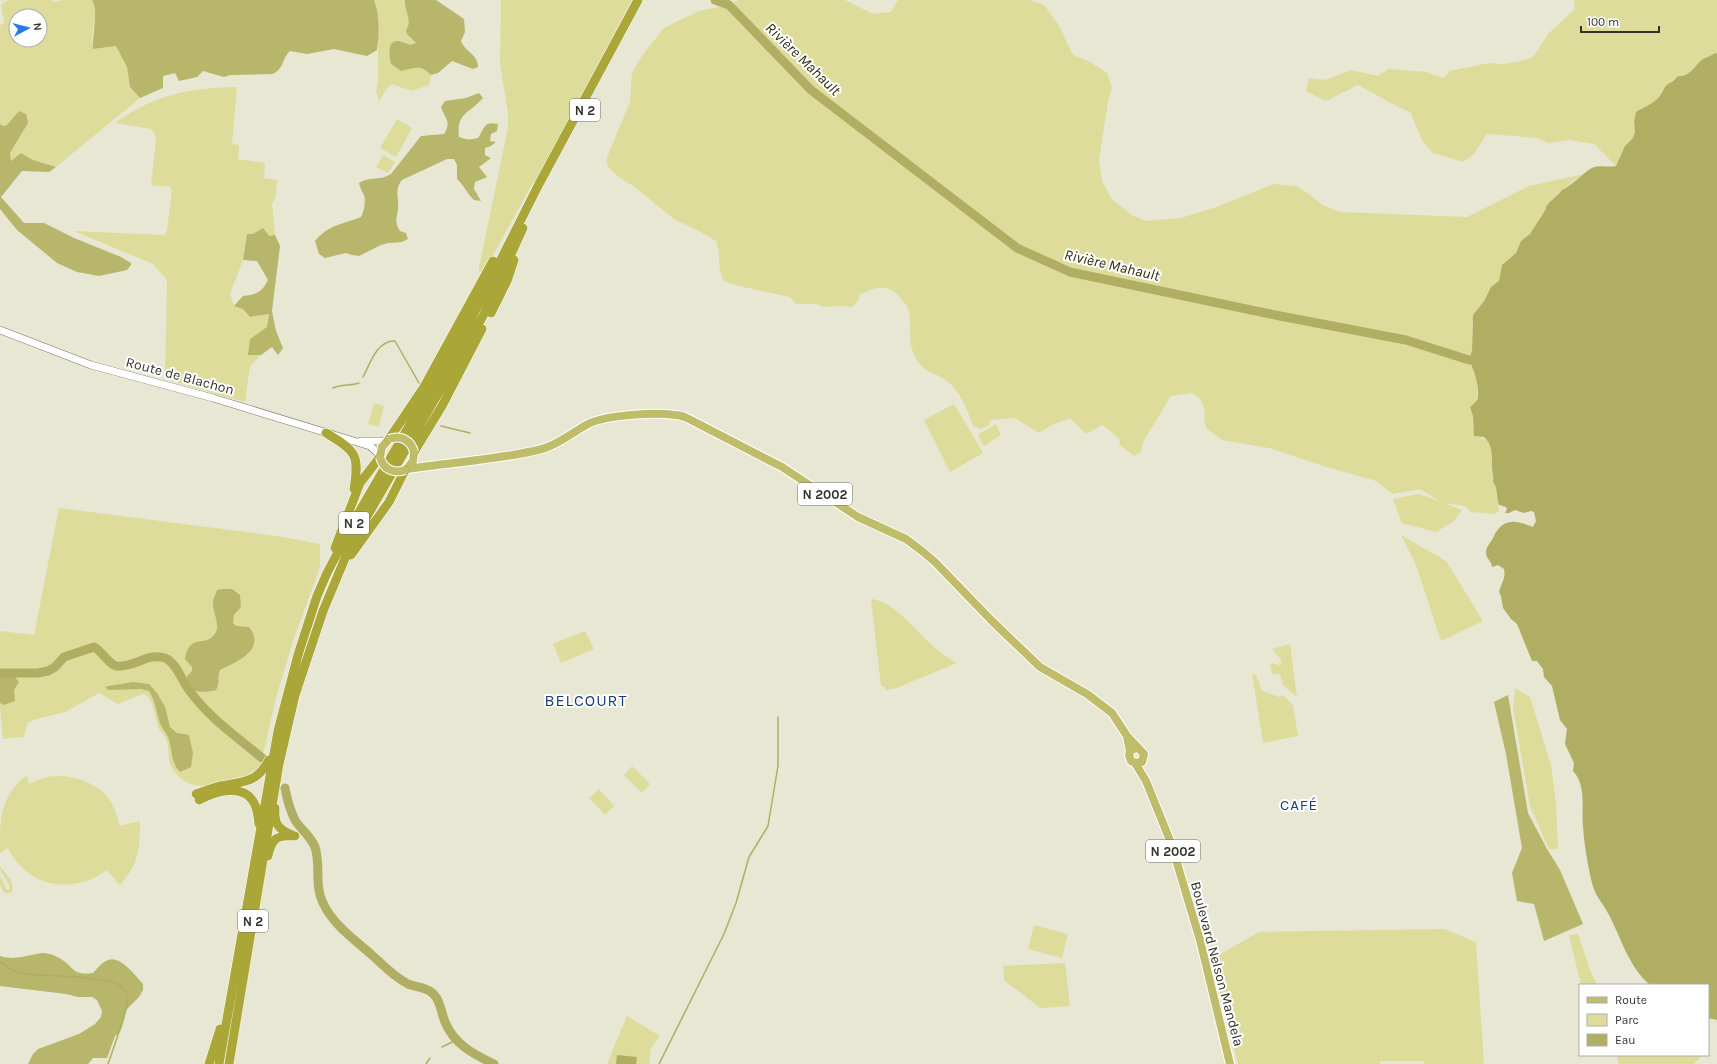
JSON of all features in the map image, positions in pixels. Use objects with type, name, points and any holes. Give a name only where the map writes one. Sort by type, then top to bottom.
[{"type":"highway","name":"N 2","points":[[220,1064],[261,831],[273,752],[287,693],[317,596],[327,573],[358,514],[471,319],[638,0]]},
{"type":"highway","name":"N 2","points":[[229,1064],[284,740],[307,655],[334,584],[351,544],[483,316],[524,219],[643,0]]},
{"type":"highway","points":[[388,440],[424,387],[483,278],[515,225],[524,219]]},
{"type":"highway","points":[[414,453],[442,406],[498,301],[518,251],[524,219]]},
{"type":"highway","points":[[326,433],[349,448],[356,459],[357,468],[351,506]]},
{"type":"highway","points":[[327,573],[331,558],[360,483],[380,456]]},
{"type":"highway","points":[[284,740],[318,630],[338,582],[348,560],[389,502],[406,470]]},
{"type":"highway","points":[[261,831],[256,806],[247,795],[229,790],[198,797],[220,786],[238,784],[253,780],[266,766],[273,752]]},
{"type":"highway","points":[[251,937],[270,846],[279,836],[294,836],[282,831],[276,822],[274,811],[278,787],[279,764]]},
{"type":"highway","points":[[209,1064],[231,998]]},
{"type":"main road","name":"N 2002","points":[[406,470],[543,449],[556,444],[591,423],[610,418],[657,414],[676,415],[689,419],[782,467],[858,517],[906,539],[922,551],[1040,667],[1087,694],[1101,704],[1116,719],[1127,736],[1138,748]]},
{"type":"main road","points":[[414,453],[412,464],[406,470],[397,472],[389,470],[383,464],[380,456],[382,447],[388,440],[399,438],[405,439],[412,446],[414,453],[419,459],[431,465]]},
{"type":"main road","name":"N 2002","points":[[1127,736],[1130,752]]},
{"type":"main road","points":[[1138,748],[1143,752],[1143,760],[1140,763],[1135,763],[1130,759],[1130,752],[1133,749],[1138,748]]},
{"type":"main road","name":"Boulevard Nelson Mandela","points":[[1143,760],[1146,781]]},
{"type":"main road","name":"Boulevard Nelson Mandela","points":[[1135,763],[1146,781],[1170,843],[1200,940],[1230,1064]]},
{"type":"street","name":"Route de Blachon","points":[[0,330],[90,365],[213,398],[356,441],[373,447],[380,456]]},
{"type":"street","name":"Route de Blachon","points":[[356,441],[388,440]]},
{"type":"green space","points":[[8,0],[52,0],[53,2],[64,0],[92,0],[96,14],[92,34],[94,49],[116,46],[127,67],[130,87],[140,98],[56,167],[33,160],[22,153],[11,161],[10,153],[28,123],[19,111],[6,126],[3,127],[0,124],[0,26],[4,22],[1,5]]},
{"type":"green space","points":[[374,0],[405,0],[409,17],[408,28],[410,37],[416,43],[410,45],[400,40],[401,71],[414,68],[424,69],[431,75],[429,85],[411,91],[392,84],[388,87],[379,101],[376,91],[378,81],[378,30]]},
{"type":"green space","points":[[501,0],[632,0],[537,179],[531,186],[485,270],[481,272],[479,271],[479,268],[508,127],[508,113],[500,63]]},
{"type":"green space","points":[[739,0],[845,0],[873,14],[891,12],[898,0],[1029,0],[1044,5],[1058,24],[1073,55],[1090,62],[1107,73],[1112,87],[1108,102],[1099,160],[1102,181],[1111,198],[1131,215],[1146,221],[1181,218],[1216,207],[1274,184],[1296,186],[1312,196],[1322,205],[1340,212],[1467,217],[1529,186],[1585,174],[1569,184],[1546,206],[1547,209],[1530,234],[1521,241],[1516,253],[1502,265],[1499,281],[1489,291],[1472,323],[1472,350],[1469,359],[1475,374],[1478,391],[1476,401],[1470,407],[1473,416],[1474,436],[1481,437],[1491,446],[1493,482],[1495,485],[1499,511],[1494,514],[1471,512],[1465,506],[1444,503],[1462,510],[1454,521],[1436,532],[1402,523],[1393,499],[1419,494],[1441,502],[1420,489],[1393,494],[1376,481],[1323,466],[1269,448],[1222,440],[1207,429],[1204,421],[1205,411],[1200,398],[1192,393],[1171,396],[1143,442],[1141,452],[1134,456],[1120,445],[1119,438],[1102,425],[1086,434],[1070,418],[1052,425],[1039,433],[1015,418],[991,420],[989,425],[981,429],[973,426],[963,401],[952,385],[944,379],[924,369],[919,363],[912,350],[908,309],[906,304],[892,290],[887,288],[876,288],[865,292],[859,295],[858,301],[852,307],[823,307],[816,304],[796,304],[790,297],[739,286],[724,281],[720,270],[719,252],[716,241],[675,220],[636,188],[619,177],[609,168],[606,160],[630,102],[632,73],[641,57],[664,28],[699,11],[729,5]]},
{"type":"green space","points":[[1574,0],[1717,0],[1717,54],[1714,53],[1703,59],[1689,73],[1678,77],[1662,90],[1659,98],[1639,111],[1634,122],[1635,132],[1633,138],[1625,146],[1616,166],[1594,144],[1570,140],[1548,143],[1537,138],[1487,134],[1473,155],[1463,162],[1433,153],[1423,142],[1410,112],[1358,85],[1326,101],[1306,91],[1309,78],[1325,80],[1351,70],[1378,76],[1389,69],[1426,72],[1443,78],[1450,71],[1489,63],[1503,64],[1522,61],[1533,57],[1549,33],[1575,9]]},
{"type":"green space","points":[[237,87],[232,144],[239,145],[238,159],[265,163],[264,178],[277,180],[276,196],[272,204],[275,235],[269,236],[247,234],[243,260],[230,294],[234,306],[243,309],[250,317],[269,314],[267,327],[248,355],[261,355],[250,366],[245,402],[165,379],[167,280],[153,264],[74,231],[164,235],[167,231],[172,190],[170,187],[151,185],[156,140],[155,134],[151,129],[115,123],[144,105],[173,94],[203,89]]},
{"type":"green space","points":[[397,119],[412,128],[396,157],[380,148]]},
{"type":"green space","points":[[383,155],[395,162],[388,173],[376,167]]},
{"type":"green space","points":[[374,403],[384,406],[379,427],[368,424]]},
{"type":"green space","points":[[954,404],[983,453],[950,472],[924,420]]},
{"type":"green space","points":[[996,424],[1001,435],[984,446],[978,435]]},
{"type":"green space","points":[[59,508],[277,536],[320,544],[320,567],[293,641],[275,701],[261,764],[254,775],[209,786],[198,786],[188,783],[179,776],[171,766],[165,736],[159,729],[151,702],[146,695],[143,694],[118,704],[99,693],[65,712],[33,720],[27,723],[24,737],[3,739],[0,708],[0,631],[34,635]]},
{"type":"green space","points":[[1401,535],[1446,561],[1483,621],[1441,641],[1416,565]]},
{"type":"green space","points":[[871,599],[880,601],[898,612],[931,645],[957,663],[894,689],[885,690],[885,687],[881,686]]},
{"type":"green space","points":[[585,631],[594,649],[561,663],[553,644]]},
{"type":"green space","points":[[1290,644],[1297,697],[1283,685],[1280,674],[1272,674],[1270,663],[1280,665],[1282,661],[1272,649]]},
{"type":"green space","points":[[1252,673],[1256,675],[1262,691],[1279,697],[1283,695],[1293,705],[1298,736],[1263,743]]},
{"type":"green space","points":[[1515,688],[1530,697],[1551,765],[1556,804],[1558,849],[1549,849],[1530,806],[1513,707]]},
{"type":"green space","points":[[632,766],[650,784],[642,793],[624,775]]},
{"type":"green space","points":[[27,775],[29,784],[54,776],[70,777],[85,781],[98,788],[110,800],[118,817],[120,826],[140,821],[140,840],[135,863],[120,885],[107,870],[94,878],[80,883],[66,885],[52,883],[39,879],[27,872],[8,848],[0,853],[0,829],[3,809],[11,791]]},
{"type":"green space","points":[[599,789],[614,806],[605,815],[589,798]]},
{"type":"green space","points":[[0,866],[11,880],[13,890],[10,893],[4,893],[0,884],[0,876],[7,890],[10,889],[1,872]]},
{"type":"green space","points":[[1034,925],[1068,934],[1062,958],[1028,949]]},
{"type":"green space","points":[[1444,929],[1476,942],[1484,1064],[1424,1064],[1424,1061],[1380,1061],[1380,1064],[1238,1064],[1211,958],[1259,932]]},
{"type":"green space","points":[[1578,934],[1590,970],[1597,984],[1581,984],[1569,935]]},
{"type":"green space","points":[[1065,963],[1070,1006],[1040,1008],[1004,980],[1003,966]]},
{"type":"green space","points":[[627,1016],[660,1036],[651,1048],[649,1064],[607,1064]]},
{"type":"green space","points":[[1617,1056],[1701,1056],[1694,1064],[1619,1064]]},
{"type":"shaded area","points":[[92,0],[374,0],[378,25],[377,50],[367,56],[334,49],[307,54],[290,51],[279,70],[272,74],[230,75],[224,77],[203,71],[197,77],[179,81],[175,73],[163,76],[163,88],[140,98],[130,87],[127,67],[116,46],[93,49],[95,10]]},
{"type":"shaded area","points":[[405,0],[436,0],[464,19],[465,32],[461,41],[465,48],[476,59],[478,67],[473,69],[452,61],[438,73],[431,75],[424,69],[420,68],[401,71],[391,64],[389,52],[390,47],[394,42],[398,41],[410,45],[416,43],[407,34],[406,30],[409,23]]},
{"type":"shaded area","points":[[479,93],[483,98],[462,118],[459,129],[459,137],[466,139],[478,138],[483,128],[487,124],[498,124],[497,131],[491,134],[490,141],[496,142],[485,148],[485,155],[491,158],[479,167],[487,177],[475,182],[474,189],[481,201],[474,200],[469,195],[457,179],[457,165],[454,159],[447,159],[402,180],[398,187],[396,221],[400,231],[406,233],[408,239],[402,242],[381,245],[359,256],[346,253],[325,258],[319,254],[315,241],[325,231],[361,217],[365,201],[359,183],[391,174],[421,136],[444,134],[448,123],[441,107],[445,101],[466,98]]},
{"type":"shaded area","points":[[19,111],[26,114],[28,123],[10,153],[11,161],[21,153],[33,160],[56,167],[49,172],[22,171],[1,197],[24,223],[44,223],[74,238],[121,257],[131,263],[127,270],[99,276],[77,272],[57,263],[17,230],[0,209],[0,124],[6,126]]},
{"type":"shaded area","points":[[263,228],[269,236],[275,235],[280,246],[272,311],[276,331],[283,348],[278,355],[272,347],[261,355],[248,355],[250,339],[267,327],[269,314],[250,317],[243,309],[234,306],[243,296],[255,294],[261,290],[268,280],[257,261],[243,260],[247,234],[253,234]]},
{"type":"shaded area","points":[[232,589],[240,595],[241,607],[234,615],[233,623],[236,626],[249,627],[254,635],[254,642],[252,649],[241,659],[220,670],[216,690],[201,692],[193,689],[187,682],[187,676],[192,671],[192,667],[185,659],[190,646],[194,643],[206,640],[214,635],[217,623],[213,600],[217,590]]},
{"type":"shaded area","points":[[0,675],[14,676],[19,682],[14,690],[15,701],[4,705],[0,703]]},
{"type":"shaded area","points":[[133,682],[149,684],[157,693],[165,707],[170,727],[177,733],[189,735],[193,753],[191,767],[180,772],[177,768],[173,760],[170,742],[161,725],[155,703],[149,691],[141,689],[108,690],[105,687]]},
{"type":"shaded area","points":[[1508,695],[1528,813],[1560,870],[1583,924],[1544,941],[1534,904],[1517,901],[1512,873],[1522,848],[1506,754],[1494,702]]},
{"type":"shaded area","points":[[42,953],[55,956],[63,960],[76,971],[85,974],[93,973],[101,964],[108,960],[117,960],[132,971],[143,984],[143,990],[139,997],[127,1009],[120,1032],[115,1036],[107,1058],[93,1058],[88,1064],[28,1064],[33,1054],[38,1049],[79,1034],[95,1024],[101,1017],[102,1011],[97,1000],[92,997],[78,997],[66,994],[0,986],[0,956],[16,958]]},
{"type":"water","points":[[1715,53],[1717,54],[1717,1020],[1709,1018],[1709,984],[1649,984],[1643,978],[1636,970],[1626,952],[1609,915],[1593,888],[1584,840],[1582,790],[1573,771],[1574,763],[1565,744],[1567,729],[1560,720],[1552,686],[1544,677],[1543,669],[1537,661],[1532,661],[1517,624],[1511,619],[1503,608],[1499,592],[1504,578],[1504,569],[1498,565],[1492,567],[1486,555],[1487,547],[1500,527],[1509,522],[1514,522],[1533,527],[1536,521],[1534,512],[1531,511],[1523,513],[1515,510],[1505,513],[1507,509],[1506,507],[1499,505],[1496,487],[1493,482],[1492,454],[1489,443],[1484,437],[1474,436],[1473,416],[1470,407],[1477,400],[1478,386],[1469,360],[1472,350],[1473,315],[1484,301],[1491,287],[1499,281],[1502,265],[1516,253],[1521,241],[1530,234],[1546,207],[1562,190],[1590,169],[1616,166],[1625,146],[1633,138],[1635,132],[1634,122],[1636,112],[1657,99],[1666,86],[1678,76],[1689,73],[1703,59]]},
{"type":"water","points":[[617,1055],[637,1057],[636,1064],[616,1064]]},
{"type":"waterway","name":"Rivière Mahault","points":[[715,0],[729,5],[811,90],[1017,248],[1070,272],[1280,316],[1406,340],[1469,360]]},
{"type":"waterway","points":[[363,377],[371,360],[383,344],[395,341],[419,383]]},
{"type":"waterway","points":[[333,388],[359,383]]},
{"type":"waterway","points":[[441,426],[470,433]]},
{"type":"waterway","points":[[0,673],[38,673],[48,671],[55,667],[64,657],[94,647],[112,664],[117,666],[129,665],[147,658],[165,658],[172,663],[186,686],[205,709],[262,758]]},
{"type":"waterway","points":[[659,1064],[724,934],[736,903],[749,857],[768,826],[778,766],[778,717]]},
{"type":"waterway","points":[[285,788],[295,820],[311,839],[315,847],[318,861],[320,896],[332,918],[345,932],[394,975],[408,984],[429,990],[438,1001],[449,1030],[459,1042],[465,1048],[494,1064]]},
{"type":"waterway","points":[[0,962],[14,971],[25,974],[101,980],[112,982],[122,987],[126,992],[128,1001],[108,1064]]},
{"type":"waterway","points":[[442,1047],[456,1040]]},
{"type":"waterway","points":[[426,1064],[430,1058]]},
{"type":"district","name":"BELCOURT","points":[[586,700]]},
{"type":"district","name":"CAFÉ","points":[[1299,805]]}]
